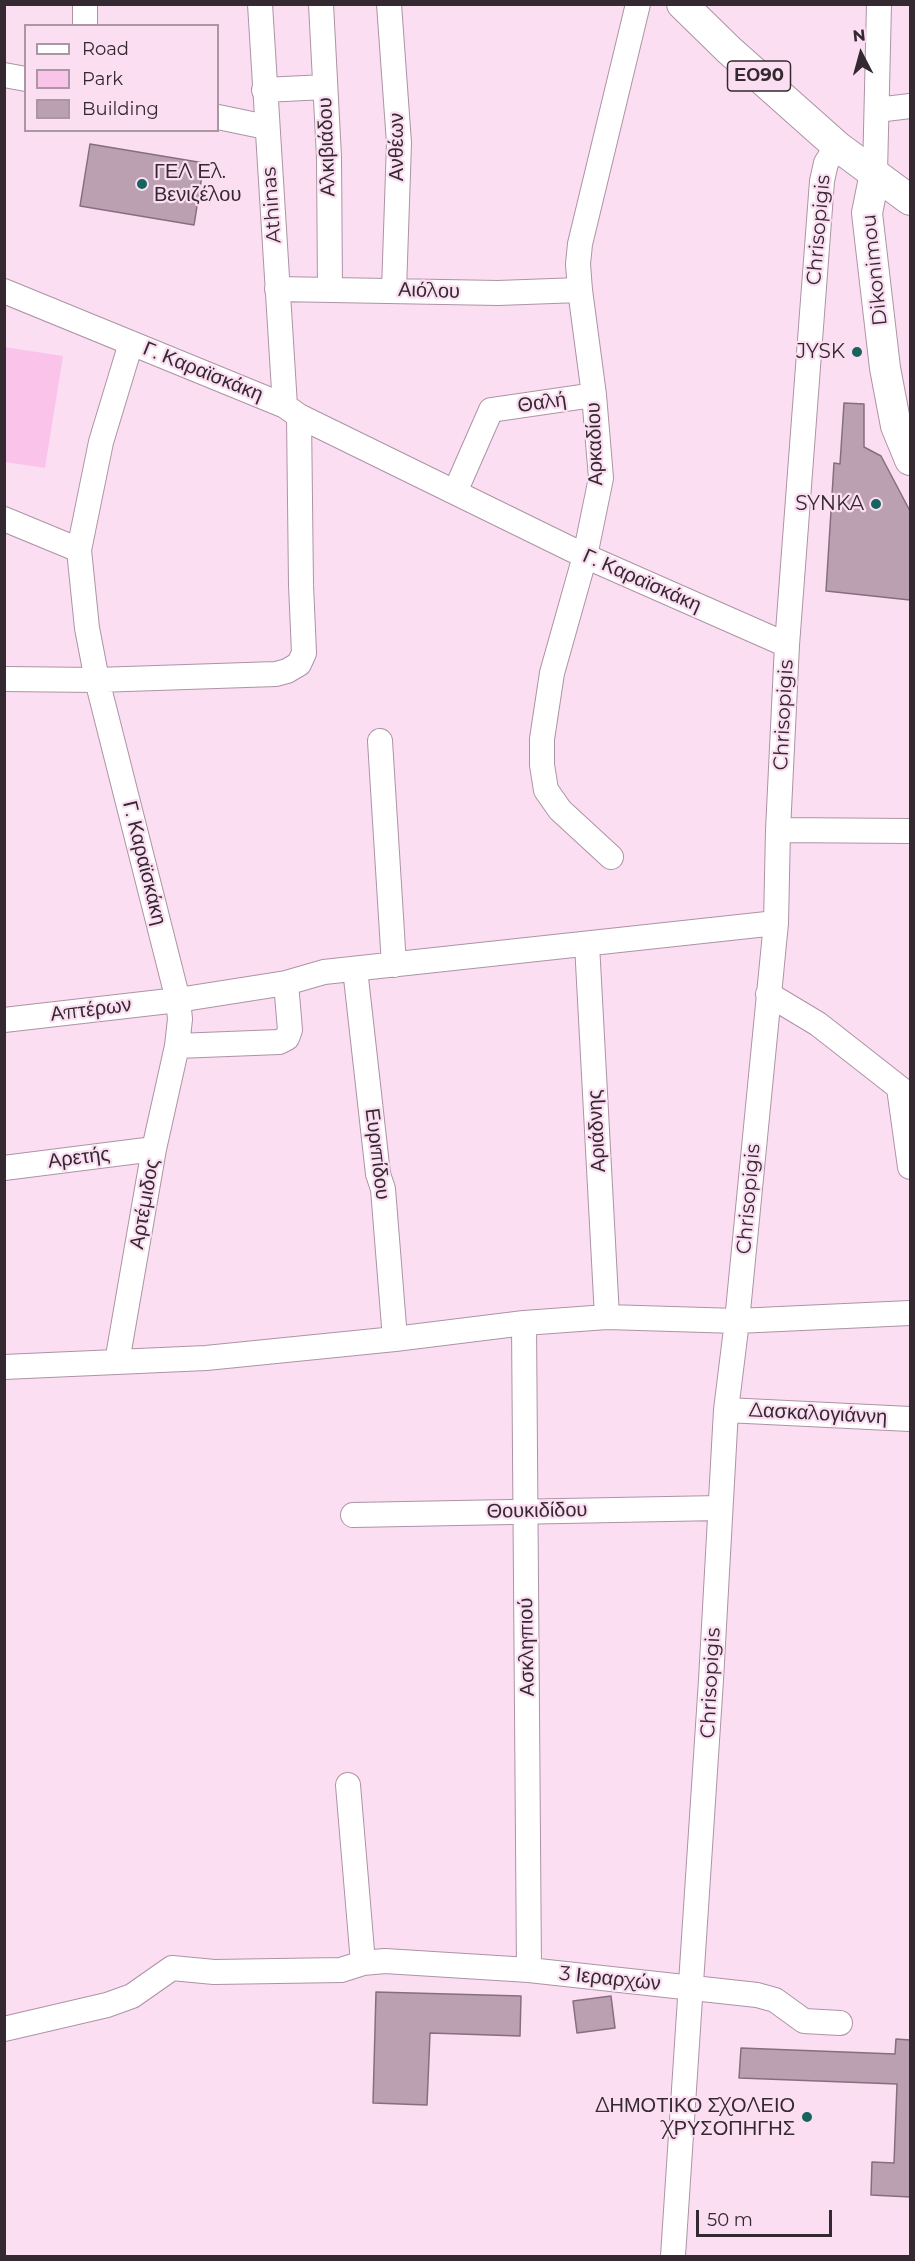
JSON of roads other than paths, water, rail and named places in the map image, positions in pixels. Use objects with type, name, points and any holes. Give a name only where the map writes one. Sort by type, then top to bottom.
[{"type":"main road","name":"ΕΟ90","points":[[682,4],[729,50],[837,146],[910,200]]},
{"type":"main road","name":"Dikonimou","points":[[875,173],[867,213],[885,368],[896,426],[910,460]]},
{"type":"street","points":[[86,4],[86,24]]},
{"type":"street","name":"Athinas","points":[[4,679],[97,680],[276,674],[299,664],[304,653],[292,411],[278,289],[260,4]]},
{"type":"street","name":"Αλκιβιάδου","points":[[321,4],[329,157],[330,289]]},
{"type":"street","name":"Ανθέων","points":[[389,4],[399,143],[394,290]]},
{"type":"street","name":"Αρκαδίου","points":[[611,857],[560,810],[546,790],[542,765],[542,739],[552,673],[585,556],[601,478],[594,395],[580,290],[578,264],[581,236],[638,4]]},
{"type":"street","name":"Dikonimou","points":[[875,173],[879,4]]},
{"type":"street","points":[[4,75],[24,79]]},
{"type":"street","points":[[264,90],[326,87]]},
{"type":"street","points":[[877,110],[910,106]]},
{"type":"street","points":[[219,117],[266,127]]},
{"type":"street","name":"Chrisopigis","points":[[673,2256],[726,1410],[737,1321],[776,923],[787,645],[822,181],[826,163],[837,146]]},
{"type":"street","name":"Αιόλου","points":[[278,289],[498,293],[580,290]]},
{"type":"street","points":[[4,291],[131,343]]},
{"type":"street","name":"Γ. Καραϊσκάκη","points":[[177,1047],[180,1019],[178,1000],[97,680],[87,628],[79,550],[101,442],[131,343],[292,411],[585,556],[787,645]]},
{"type":"street","name":"Θαλή","points":[[455,492],[490,410],[594,395]]},
{"type":"street","points":[[4,519],[79,550]]},
{"type":"street","points":[[380,741],[394,965]]},
{"type":"street","points":[[778,830],[910,831]]},
{"type":"street","points":[[178,1000],[286,983],[324,972],[776,923]]},
{"type":"street","name":"Αριάδνης","points":[[587,944],[607,1317]]},
{"type":"street","name":"Ευριπίδου","points":[[355,969],[378,1174],[382,1189],[395,1339]]},
{"type":"street","points":[[177,1047],[256,1044],[284,1040],[290,1030],[286,983]]},
{"type":"street","points":[[768,994],[818,1024],[905,1092],[910,1167]]},
{"type":"street","name":"Απτέρων","points":[[4,1020],[178,1000]]},
{"type":"street","name":"Αρτέμιδος","points":[[117,1362],[154,1149],[177,1047]]},
{"type":"street","name":"Αρετής","points":[[4,1168],[154,1149]]},
{"type":"street","points":[[4,1367],[206,1358],[524,1323],[607,1317],[737,1321],[910,1313]]},
{"type":"street","name":"Ασκληπιού","points":[[524,1323],[529,1970]]},
{"type":"street","name":"Δασκαλογιάννη","points":[[726,1410],[910,1419]]},
{"type":"street","name":"Θουκιδίδου","points":[[353,1515],[720,1508]]},
{"type":"street","points":[[348,1785],[368,1962]]},
{"type":"street","name":"3 Ιεραρχών","points":[[4,2029],[107,2006],[132,1996],[172,1968],[214,1972],[341,1970],[368,1962],[529,1970],[757,1995],[775,2000],[804,2021],[840,2023]]},
{"type":"place","name":"ΓΕΛ Ελ. Βενιζέλου","points":[[142,184]]},
{"type":"place","name":"JYSK","points":[[857,352]]},
{"type":"place","name":"SYNKA","points":[[876,504]]},
{"type":"place","name":"ΔΗΜΟΤΙΚΟ ΣΧΟΛΕΙΟ ΧΡΥΣΟΠΗΓΗΣ","points":[[807,2117]]}]
